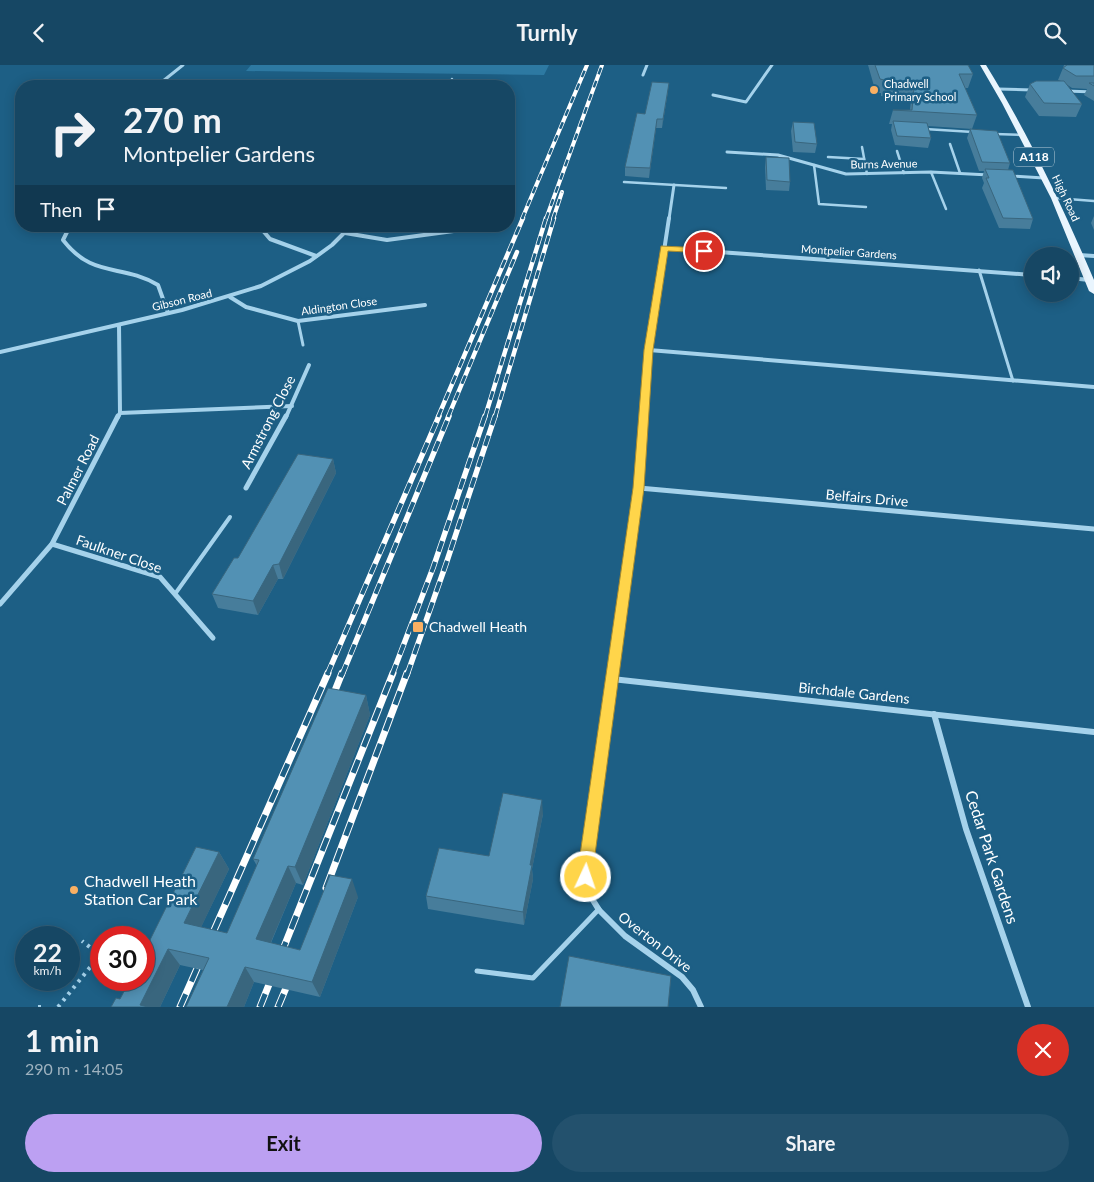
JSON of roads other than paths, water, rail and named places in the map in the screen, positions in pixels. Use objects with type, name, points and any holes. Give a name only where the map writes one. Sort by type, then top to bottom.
[{"type":"main road","name":"High Road","points":[[983,65],[998,89],[1055,198],[1076,247]]},
{"type":"main road","name":"High Road","points":[[1079,255],[1094,291]]},
{"type":"street","points":[[164,80],[184,65]]},
{"type":"street","points":[[643,75],[647,65]]},
{"type":"street","points":[[713,95],[746,102],[772,65]]},
{"type":"street","points":[[998,89],[1037,90]]},
{"type":"street","points":[[1057,90],[1094,92]]},
{"type":"street","name":"Burns Avenue","points":[[727,152],[778,155],[846,174],[932,172],[997,175]]},
{"type":"street","points":[[1007,176],[1044,178]]},
{"type":"street","name":"Overton Drive","points":[[674,185],[649,350],[639,488],[586,862],[586,891],[609,922],[651,955],[686,979],[698,995],[701,1007]]},
{"type":"street","points":[[67,232],[62,240],[72,254],[88,265],[142,276],[158,285],[168,313]]},
{"type":"street","points":[[264,232],[270,239],[316,256]]},
{"type":"street","points":[[345,233],[387,240],[411,238],[436,232]]},
{"type":"street","name":"Gibson Road","points":[[0,352],[230,297],[276,279],[316,256],[345,233]]},
{"type":"street","name":"Montpelier Gardens","points":[[664,248],[1024,274]]},
{"type":"street","points":[[1079,255],[1094,256]]},
{"type":"street","points":[[1079,279],[1089,280]]},
{"type":"street","name":"Aldington Close","points":[[230,297],[246,307],[298,321],[424,305]]},
{"type":"street","name":"Palmer Road","points":[[0,604],[52,544],[120,413],[119,325]]},
{"type":"street","points":[[649,350],[1094,387]]},
{"type":"street","name":"Armstrong Close","points":[[246,488],[292,406],[309,365]]},
{"type":"street","points":[[120,413],[292,406]]},
{"type":"street","name":"Belfairs Drive","points":[[639,488],[1094,529]]},
{"type":"street","name":"Faulkner Close","points":[[52,544],[160,577],[213,638]]},
{"type":"street","name":"Birchdale Gardens","points":[[612,679],[1094,732]]},
{"type":"street","name":"Cedar Park Gardens","points":[[934,714],[966,829],[1028,1007]]},
{"type":"lane","points":[[917,129],[980,133]]},
{"type":"lane","points":[[993,133],[1022,135]]},
{"type":"lane","points":[[950,144],[960,173]]},
{"type":"lane","points":[[862,147],[867,174]]},
{"type":"lane","points":[[897,151],[904,173]]},
{"type":"lane","points":[[828,157],[864,159]]},
{"type":"lane","points":[[814,165],[818,204],[866,207]]},
{"type":"lane","points":[[932,172],[946,209]]},
{"type":"lane","points":[[624,182],[726,188]]},
{"type":"lane","points":[[1055,198],[1094,201]]},
{"type":"lane","points":[[978,270],[1013,381]]},
{"type":"lane","points":[[298,321],[303,345]]},
{"type":"lane","points":[[175,594],[230,517]]},
{"type":"lane","points":[[477,971],[533,978],[599,909]]},
{"type":"railway","points":[[522,219],[587,65]]},
{"type":"railway","points":[[546,219],[602,65]]},
{"type":"railway","points":[[553,219],[562,192]]},
{"type":"railway","points":[[438,417],[523,218]]},
{"type":"railway","points":[[485,417],[546,218]]},
{"type":"railway","points":[[495,417],[554,218]]},
{"type":"railway","points":[[448,417],[517,252]]},
{"type":"railway","points":[[327,675],[439,416]]},
{"type":"railway","points":[[342,675],[449,416]]},
{"type":"railway","points":[[392,675],[433,568],[485,416]]},
{"type":"railway","points":[[407,675],[495,416]]},
{"type":"railway","points":[[180,1007],[328,673]]},
{"type":"railway","points":[[330,703],[342,673]]},
{"type":"railway","points":[[260,1007],[393,673]]},
{"type":"railway","points":[[326,888],[407,673]]},
{"type":"railway","points":[[278,1007],[291,976]]},
{"type":"place","name":"Chadwell Primary School","points":[[874,90]]},
{"type":"place","name":"Chadwell Heath","points":[[418,627]]},
{"type":"place","name":"Chadwell Heath Station Car Park","points":[[74,890]]}]
